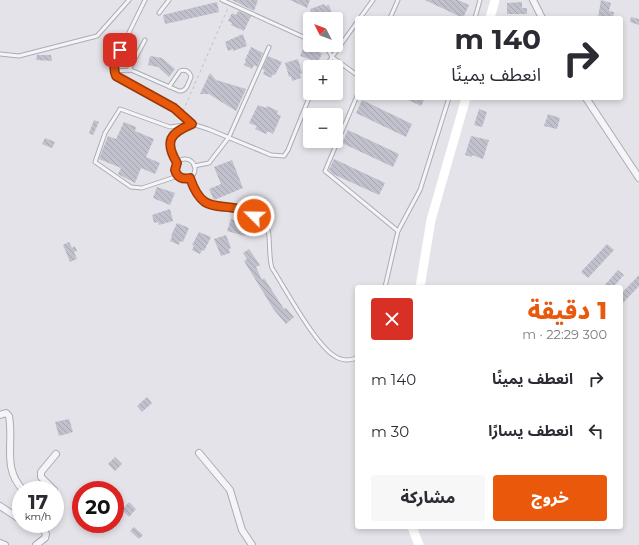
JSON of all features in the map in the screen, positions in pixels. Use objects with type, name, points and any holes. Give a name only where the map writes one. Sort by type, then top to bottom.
[{"type":"main road","points":[[491,16],[495,0]]},
{"type":"main road","points":[[420,285],[431,220],[465,100]]},
{"type":"main road","points":[[413,529],[419,545]]},
{"type":"street","points":[[532,0],[541,16]]},
{"type":"street","points":[[587,100],[639,178]]},
{"type":"street","points":[[0,415],[6,413],[9,416],[10,466],[16,481]]},
{"type":"street","points":[[199,453],[230,490],[242,530],[252,545]]},
{"type":"street","points":[[46,481],[40,472],[56,454]]},
{"type":"street","points":[[0,506],[12,514]]},
{"type":"street","points":[[36,545],[45,538],[46,533]]},
{"type":"street","points":[[0,543],[5,545]]},
{"type":"lane","points":[[0,54],[19,56],[97,36],[129,0]]},
{"type":"lane","points":[[145,0],[114,63],[114,71],[121,80],[181,114],[192,124],[271,155],[284,156],[288,150],[308,100]]},
{"type":"lane","points":[[159,13],[169,0]]},
{"type":"lane","points":[[222,0],[303,37]]},
{"type":"lane","points":[[361,16],[373,0]]},
{"type":"lane","points":[[391,16],[398,0]]},
{"type":"lane","points":[[476,16],[480,0]]},
{"type":"lane","points":[[330,60],[355,25]]},
{"type":"lane","points":[[129,70],[145,40]]},
{"type":"lane","points":[[194,166],[209,162],[229,138],[269,48]]},
{"type":"lane","points":[[329,52],[332,57],[355,74]]},
{"type":"lane","points":[[114,71],[129,70],[179,92],[185,90],[191,77],[189,73],[185,70],[180,71],[169,87]]},
{"type":"lane","points":[[355,100],[324,171],[398,231]]},
{"type":"lane","points":[[385,285],[398,231],[420,190],[448,100]]},
{"type":"lane","points":[[178,176],[142,188],[131,186],[95,162],[105,133],[120,109],[170,127],[192,124]]},
{"type":"lane","points":[[177,163],[187,160],[194,166],[194,172],[190,178],[183,179],[178,176],[175,170],[177,163],[170,150],[172,137],[178,130],[192,124]]},
{"type":"lane","points":[[190,178],[196,194],[203,202],[214,206],[232,207],[247,211],[262,220],[268,228],[268,258],[272,268],[312,330],[326,349],[335,356],[348,361],[355,359]]},
{"type":"path","points":[[181,114],[230,4]]},
{"type":"building","points":[[232,0],[258,0],[254,11]]},
{"type":"building","points":[[290,0],[310,0],[307,8]]},
{"type":"building","points":[[425,0],[458,0],[469,5],[464,16],[459,16]]},
{"type":"building","points":[[601,0],[611,3],[609,11],[614,12],[613,16],[598,16]]},
{"type":"building","points":[[217,2],[219,12],[165,24],[163,15]]},
{"type":"building","points":[[522,2],[522,8],[527,8],[527,14],[507,14],[507,3]]},
{"type":"building","points":[[324,4],[325,6],[329,5],[332,12],[311,12],[310,9]]},
{"type":"building","points":[[238,11],[251,16],[244,31],[231,25],[232,23],[228,21],[232,13],[236,15]]},
{"type":"building","points":[[631,17],[639,19],[639,25],[630,22]]},
{"type":"building","points":[[243,34],[247,46],[233,51],[233,49],[228,51],[225,42]]},
{"type":"building","points":[[251,47],[263,53],[257,67],[254,65],[252,69],[244,65]]},
{"type":"building","points":[[303,49],[303,52],[319,52],[322,54],[319,60],[312,60],[300,56]]},
{"type":"building","points":[[37,55],[51,55],[52,61],[36,60]]},
{"type":"building","points":[[150,56],[162,58],[175,69],[169,77],[158,67],[148,65]]},
{"type":"building","points":[[268,56],[282,62],[275,75],[273,74],[271,78],[263,74],[265,70],[262,69]]},
{"type":"building","points":[[298,59],[302,73],[300,74],[301,78],[292,81],[291,76],[289,77],[285,63]]},
{"type":"building","points":[[210,73],[216,80],[246,89],[236,111],[209,94],[200,94]]},
{"type":"building","points":[[362,100],[412,124],[406,137],[356,113]]},
{"type":"building","points":[[408,100],[424,100],[421,106]]},
{"type":"building","points":[[258,105],[266,108],[267,106],[278,111],[277,114],[281,116],[273,134],[268,131],[266,134],[255,129],[257,126],[249,123]]},
{"type":"building","points":[[479,109],[487,112],[482,127],[474,125]]},
{"type":"building","points":[[548,114],[560,118],[557,129],[544,126]]},
{"type":"building","points":[[94,120],[99,122],[93,135],[89,133]]},
{"type":"building","points":[[124,122],[136,127],[135,131],[154,139],[146,157],[160,163],[155,174],[141,168],[135,183],[118,174],[121,168],[99,159],[108,136],[116,139]]},
{"type":"building","points":[[348,130],[399,154],[393,167],[343,143]]},
{"type":"building","points":[[471,136],[489,140],[483,159],[472,155],[472,157],[465,155]]},
{"type":"building","points":[[45,138],[55,142],[52,148],[42,144]]},
{"type":"building","points":[[334,159],[385,183],[379,195],[333,174],[329,170]]},
{"type":"building","points":[[232,160],[243,188],[214,200],[209,189],[221,184],[214,167]]},
{"type":"building","points":[[157,187],[175,193],[170,205],[153,198]]},
{"type":"building","points":[[170,209],[173,221],[159,225],[158,222],[154,223],[152,215]]},
{"type":"building","points":[[231,219],[245,224],[244,226],[248,228],[245,236],[227,231]]},
{"type":"building","points":[[177,223],[189,228],[183,242],[180,241],[179,245],[170,241]]},
{"type":"building","points":[[199,232],[211,237],[204,251],[202,250],[200,254],[192,250],[194,246],[192,245]]},
{"type":"building","points":[[226,235],[231,248],[229,249],[230,253],[221,256],[214,239]]},
{"type":"building","points":[[69,242],[72,248],[75,246],[77,251],[74,252],[77,259],[70,262],[63,245]]},
{"type":"building","points":[[607,244],[614,250],[588,278],[581,272]]},
{"type":"building","points":[[249,249],[260,265],[256,267],[262,280],[264,278],[284,309],[286,308],[294,317],[286,324],[274,310],[244,261],[247,259],[243,253]]},
{"type":"building","points":[[618,270],[624,275],[615,285],[605,285]]},
{"type":"building","points":[[639,275],[639,286],[623,303],[623,292]]},
{"type":"building","points":[[147,397],[152,403],[142,412],[137,406]]},
{"type":"building","points":[[69,419],[73,432],[59,436],[55,422]]},
{"type":"building","points":[[115,457],[122,464],[115,471],[108,464]]},
{"type":"building","points":[[129,502],[136,509],[129,517],[124,512],[124,508]]},
{"type":"building","points":[[134,527],[143,535],[139,539],[130,531]]},
{"type":"route","points":[[120,50],[114,63],[114,71],[116,76],[174,108],[192,124],[178,130],[172,137],[170,144],[170,150],[177,163],[175,170],[178,176],[183,179],[190,178],[196,194],[203,202],[214,206],[232,207],[247,211],[254,216]]}]
